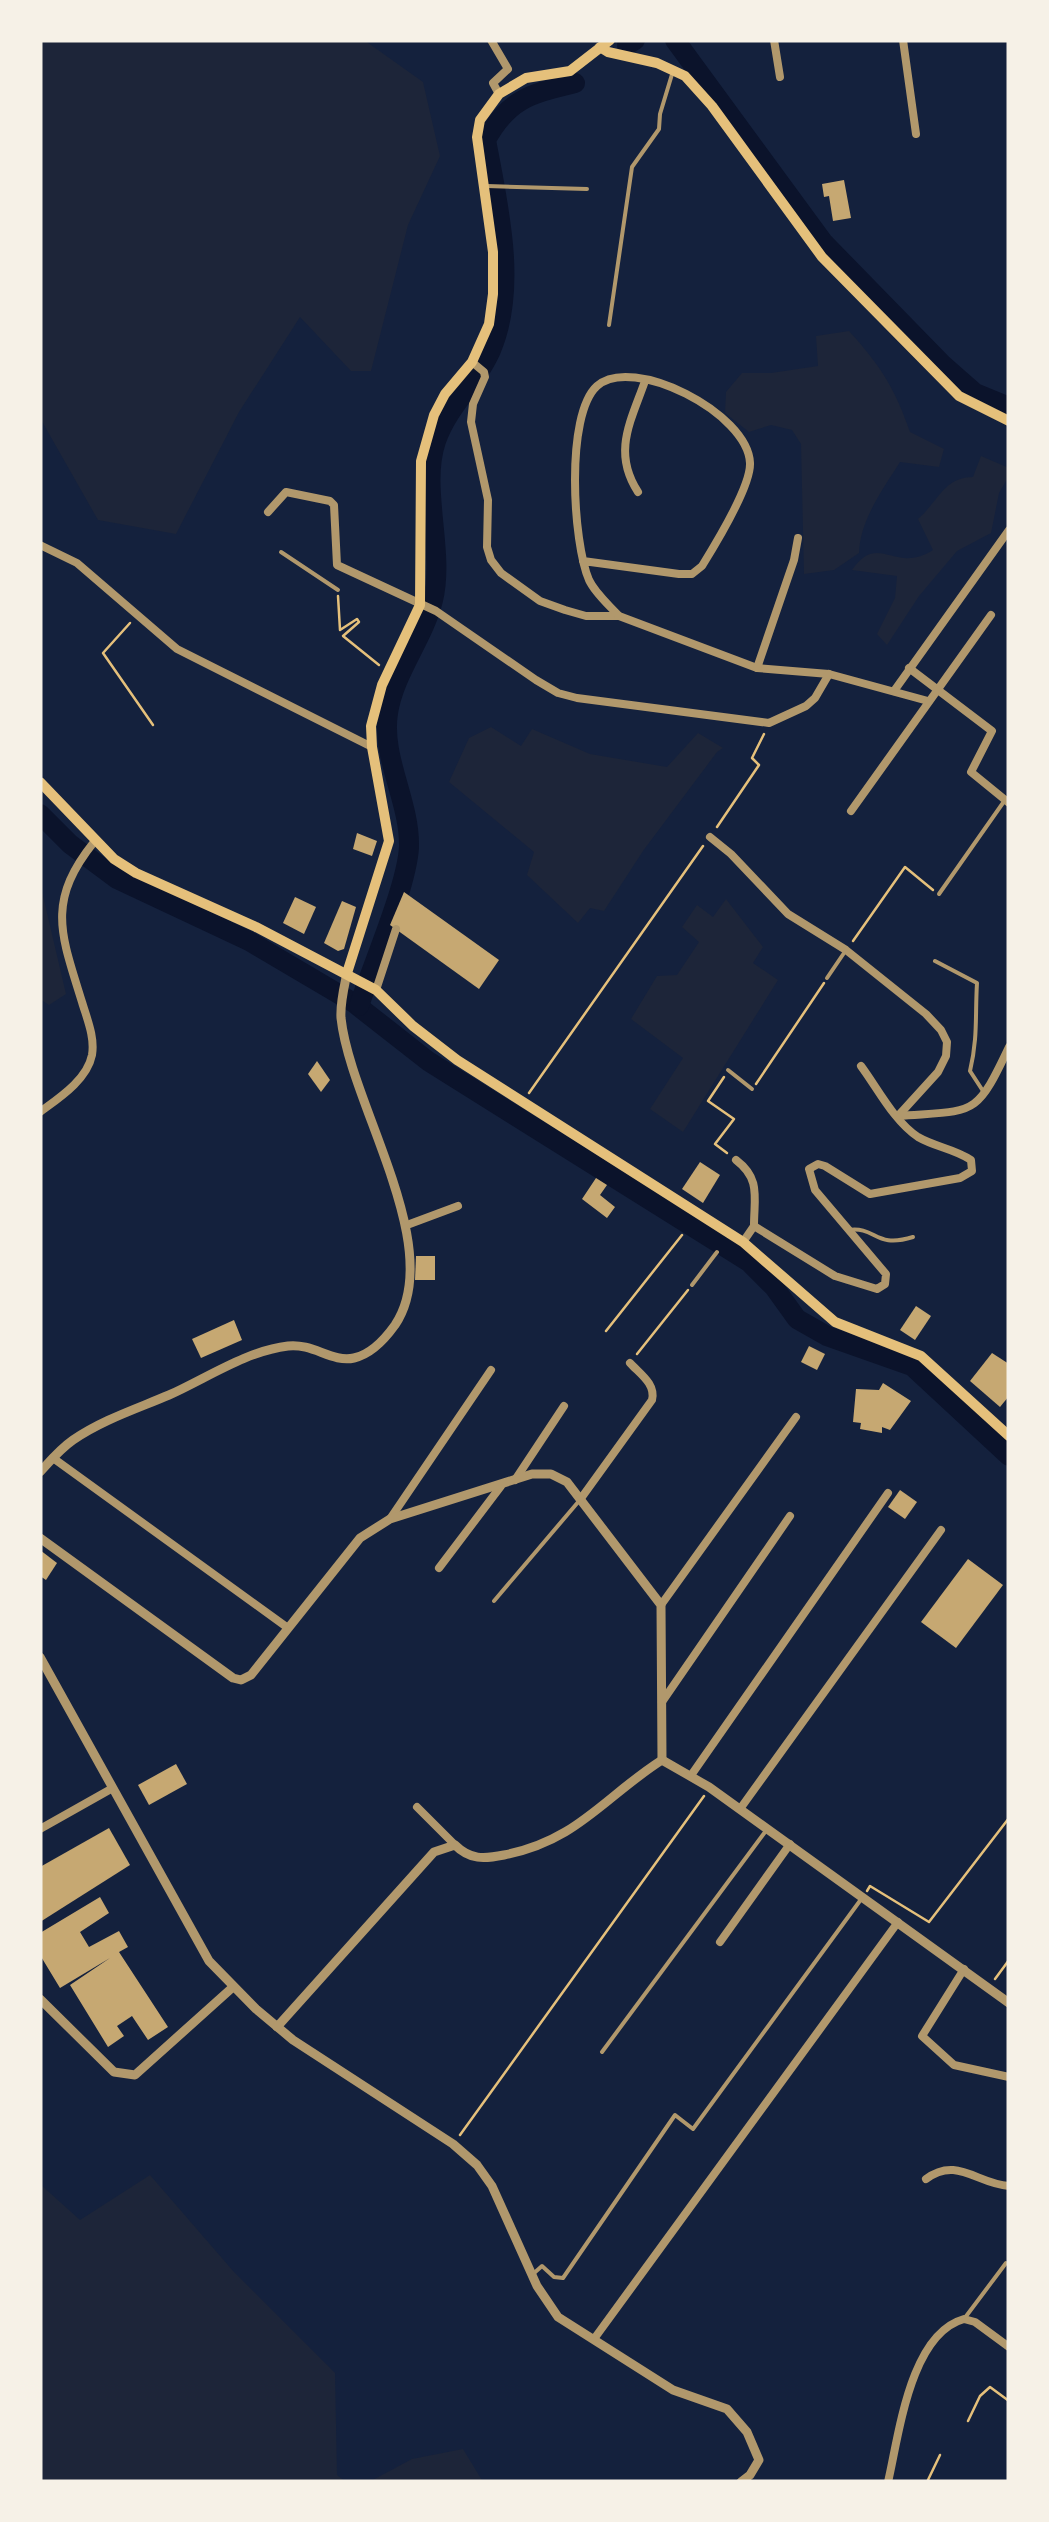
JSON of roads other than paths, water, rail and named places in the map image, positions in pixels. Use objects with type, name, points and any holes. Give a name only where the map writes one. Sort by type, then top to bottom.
[{"type":"main road","points":[[347,973],[389,841],[372,747],[374,712],[420,605],[422,461],[434,414],[472,362],[489,324],[493,252],[477,138],[480,120],[499,94],[526,78],[570,71],[586,62],[602,42],[608,52],[674,69],[698,88],[822,257],[960,396],[1009,421]]},
{"type":"main road","points":[[40,782],[94,842],[136,873],[256,927],[376,990],[412,1026],[457,1060],[743,1242],[835,1322],[921,1356],[1009,1436]]},
{"type":"street","points":[[492,40],[508,68],[493,83],[499,94]]},
{"type":"street","points":[[774,40],[780,78]]},
{"type":"street","points":[[903,40],[916,134]]},
{"type":"street","points":[[472,362],[484,372],[471,422],[488,500],[488,546],[491,560],[501,572],[552,606],[586,616],[619,616],[757,668],[829,674],[928,700]]},
{"type":"street","points":[[583,561],[692,574],[706,560],[746,482],[750,464],[746,444],[734,427],[694,395],[645,380],[609,379],[596,386],[587,403],[574,452],[583,561],[592,586],[619,616]]},
{"type":"street","points":[[638,492],[628,477],[623,456],[645,380]]},
{"type":"street","points":[[268,512],[286,492],[330,501],[334,505],[338,565],[436,612],[558,693],[768,723],[806,706],[829,674]]},
{"type":"street","points":[[894,690],[1006,542],[1009,530]]},
{"type":"street","points":[[757,668],[798,538]]},
{"type":"street","points":[[40,546],[77,563],[178,649],[372,747]]},
{"type":"street","points":[[851,811],[991,615]]},
{"type":"street","points":[[909,668],[992,732],[970,772],[1007,801]]},
{"type":"street","points":[[710,837],[788,914],[846,950],[942,1030],[947,1042],[946,1056],[938,1072],[898,1116]]},
{"type":"street","points":[[40,1112],[72,1087],[92,1057],[92,1036],[61,911],[63,892],[77,863],[94,842]]},
{"type":"street","points":[[376,990],[396,930]]},
{"type":"street","points":[[40,1472],[68,1443],[95,1426],[253,1356],[289,1346],[313,1347],[340,1360],[357,1358],[372,1350],[398,1322],[410,1262],[407,1225],[354,1074],[340,1006],[347,973]]},
{"type":"street","points":[[898,1116],[967,1109],[986,1095],[1009,1047]]},
{"type":"street","points":[[754,1226],[835,1276],[882,1288],[886,1274],[815,1190],[809,1176],[812,1166],[825,1166],[870,1194],[960,1178],[972,1171],[971,1160],[966,1156],[938,1148],[913,1134],[862,1066]]},
{"type":"street","points":[[736,1160],[750,1170],[754,1180],[754,1226],[743,1242]]},
{"type":"street","points":[[407,1225],[458,1206]]},
{"type":"street","points":[[582,1498],[652,1400],[651,1385],[630,1362]]},
{"type":"street","points":[[390,1519],[491,1370]]},
{"type":"street","points":[[515,1480],[564,1406]]},
{"type":"street","points":[[662,1760],[661,1605],[796,1417]]},
{"type":"street","points":[[53,1458],[288,1628]]},
{"type":"street","points":[[40,1538],[241,1680],[251,1675],[360,1538],[390,1519],[532,1474],[552,1474],[567,1482],[661,1605]]},
{"type":"street","points":[[439,1568],[501,1486]]},
{"type":"street","points":[[692,1774],[888,1492]]},
{"type":"street","points":[[661,1702],[790,1516]]},
{"type":"street","points":[[740,1809],[941,1530]]},
{"type":"street","points":[[40,1657],[210,1961],[277,2027],[453,2144],[477,2165],[492,2186],[532,2274],[558,2317],[673,2390],[715,2403],[737,2418],[755,2445],[759,2460],[740,2482]]},
{"type":"street","points":[[662,1760],[710,1786],[1009,2002]]},
{"type":"street","points":[[417,1807],[464,1854],[475,1858],[519,1852],[552,1841],[581,1824],[662,1760]]},
{"type":"street","points":[[40,1829],[112,1789]]},
{"type":"street","points":[[720,1942],[790,1844]]},
{"type":"street","points":[[277,2027],[434,1852],[455,1845]]},
{"type":"street","points":[[594,2339],[898,1922]]},
{"type":"street","points":[[964,1969],[922,2036],[954,2065],[1009,2077]]},
{"type":"street","points":[[40,1999],[114,2072],[128,2076],[134,2075],[233,1987]]},
{"type":"street","points":[[926,2180],[946,2169],[968,2170],[995,2185],[1009,2186]]},
{"type":"street","points":[[888,2482],[916,2370],[936,2336],[964,2319],[975,2322],[1009,2347]]},
{"type":"lane","points":[[609,324],[632,167],[659,129],[674,69]]},
{"type":"lane","points":[[484,186],[587,189]]},
{"type":"lane","points":[[281,552],[338,590]]},
{"type":"lane","points":[[938,894],[1007,801]]},
{"type":"lane","points":[[828,978],[846,950]]},
{"type":"lane","points":[[934,962],[977,983],[974,1004],[978,1032],[970,1071],[986,1095]]},
{"type":"lane","points":[[728,1070],[752,1089]]},
{"type":"lane","points":[[848,1230],[858,1229],[893,1243],[914,1236]]},
{"type":"lane","points":[[692,1285],[717,1252]]},
{"type":"lane","points":[[494,1601],[582,1498]]},
{"type":"lane","points":[[602,2052],[768,1828]]},
{"type":"lane","points":[[532,2274],[542,2266],[554,2277],[564,2278],[676,2115],[693,2129],[863,1897]]},
{"type":"lane","points":[[964,2319],[1006,2264]]},
{"type":"waterway","points":[[627,45],[635,40]]},
{"type":"waterway","points":[[675,40],[823,242],[942,364],[975,393],[1009,407]]},
{"type":"waterway","points":[[359,1006],[407,863],[408,830],[388,746],[388,713],[396,684],[433,600],[436,561],[432,459],[441,428],[491,350],[503,300],[503,246],[486,140],[513,106],[575,83]]},
{"type":"waterway","points":[[40,814],[70,844],[117,879],[249,941],[354,1003],[428,1061],[749,1262],[774,1287],[797,1319],[827,1336],[912,1366],[1009,1456]]}]
